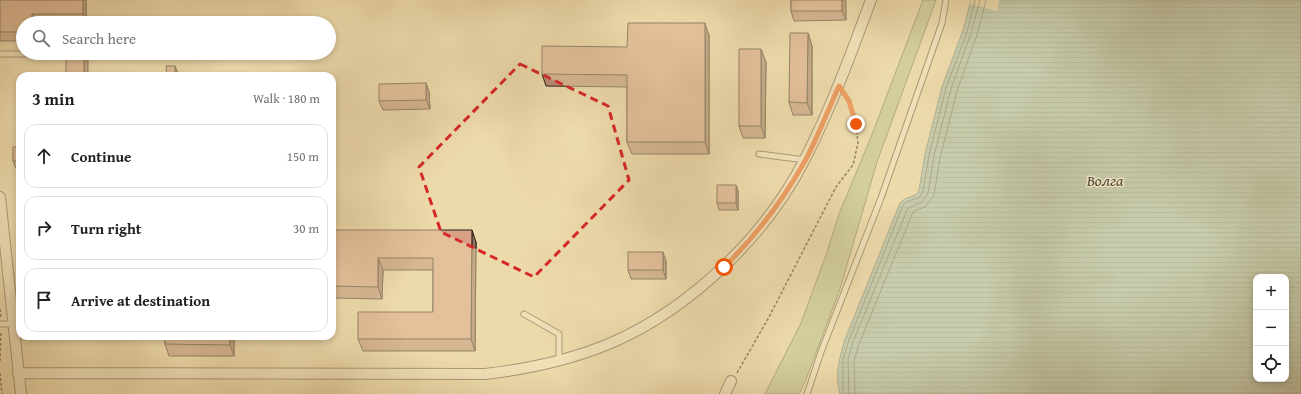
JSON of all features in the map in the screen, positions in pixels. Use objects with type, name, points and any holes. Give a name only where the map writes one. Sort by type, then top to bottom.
[{"type":"street","points":[[18,373],[485,374],[559,360],[609,343],[630,334],[677,304],[724,267],[749,242],[781,199],[805,160],[839,86],[871,0]]},
{"type":"street","points":[[0,197],[20,394]]},
{"type":"street","points":[[725,394],[731,382]]},
{"type":"lane","points":[[807,394],[821,352],[884,191],[942,22],[946,0]]},
{"type":"lane","points":[[0,54],[16,54]]},
{"type":"lane","points":[[759,154],[805,160]]},
{"type":"lane","points":[[524,314],[559,334],[559,360]]},
{"type":"lane","points":[[1,324],[14,324]]},
{"type":"path","points":[[731,382],[769,317],[836,187],[853,165],[858,143],[856,124],[849,101],[839,86]]},
{"type":"path","points":[[0,309],[0,361]]},
{"type":"path","points":[[0,373],[2,394]]},
{"type":"highlighted area","points":[[520,64],[608,106],[629,180],[534,277],[441,232],[419,167]]},
{"type":"green space","points":[[923,0],[936,0],[877,162],[840,289],[805,382],[799,394],[765,394],[801,323],[839,214],[873,132]]},
{"type":"water","name":"Волга","points":[[971,0],[1301,0],[1301,394],[840,394],[838,387],[838,373],[845,339],[900,203],[918,193],[925,154],[942,87],[963,30]]},
{"type":"pier","points":[[971,0],[999,0],[997,11],[970,4]]},
{"type":"building","points":[[0,0],[83,0],[83,14],[32,14],[32,16],[16,16],[16,32],[0,32]]},
{"type":"building","points":[[791,0],[842,0],[842,11],[791,11]]},
{"type":"building","points":[[628,23],[705,23],[705,142],[627,142],[627,75],[542,74],[542,46],[627,47]]},
{"type":"building","points":[[790,33],[808,33],[807,103],[789,102]]},
{"type":"building","points":[[739,49],[761,49],[761,126],[739,126]]},
{"type":"building","points":[[66,60],[84,60],[84,72],[66,72]]},
{"type":"building","points":[[166,66],[175,66],[175,72],[167,72]]},
{"type":"building","points":[[426,83],[426,100],[379,101],[379,84]]},
{"type":"building","points":[[13,147],[16,147],[16,161],[13,161]]},
{"type":"building","points":[[717,185],[736,185],[736,203],[717,203]]},
{"type":"building","points":[[336,230],[472,230],[471,339],[358,339],[358,312],[433,312],[433,258],[378,258],[378,287],[336,286]]},
{"type":"building","points":[[628,252],[663,252],[663,270],[628,270]]},
{"type":"building","points":[[165,340],[230,340],[230,345],[165,344]]},
{"type":"route","points":[[724,267],[749,242],[781,199],[805,160],[839,86],[849,101],[856,124]]}]
